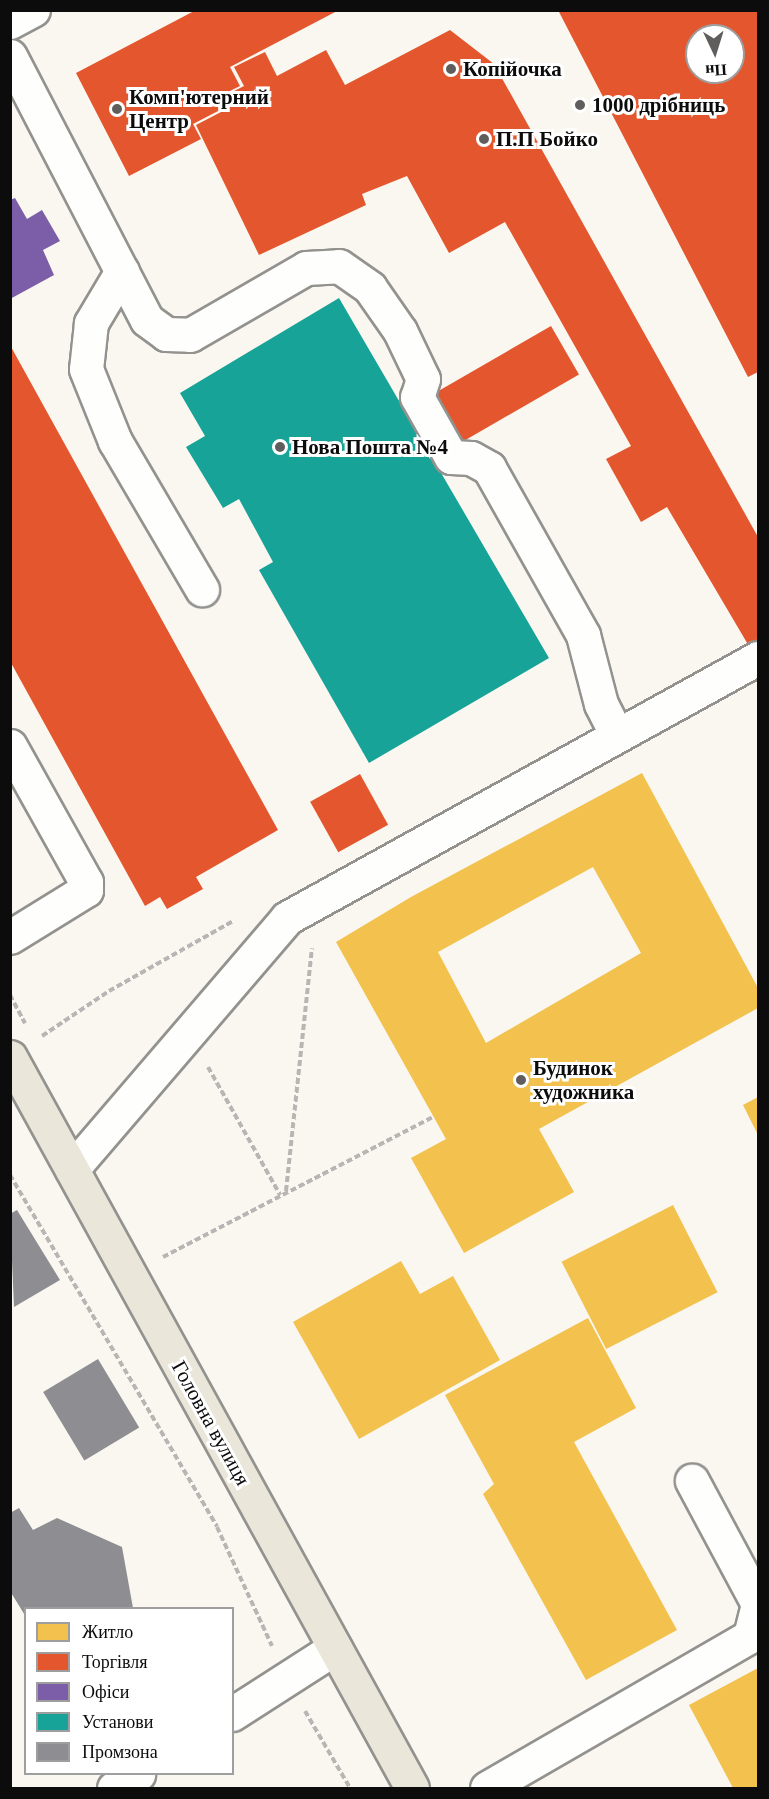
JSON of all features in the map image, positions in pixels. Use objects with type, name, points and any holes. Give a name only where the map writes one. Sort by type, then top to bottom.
[{"type":"main road","name":"Головна вулиця","points":[[10,1057],[412,1788]]},
{"type":"street","points":[[10,22],[33,10]]},
{"type":"street","points":[[10,56],[147,320],[166,334],[190,335],[306,268],[339,266],[370,288],[400,332],[423,379],[417,396],[451,457],[471,458],[489,468],[583,635],[601,704],[617,735]]},
{"type":"street","points":[[122,271],[90,323],[86,369],[115,441],[202,589]]},
{"type":"street","points":[[72,1169],[287,918],[759,658]]},
{"type":"street","points":[[10,746],[86,882],[86,890],[10,937]]},
{"type":"street","points":[[487,1788],[750,1636],[758,1604],[692,1481]]},
{"type":"street","points":[[234,1713],[335,1648]]},
{"type":"street","points":[[114,1788],[135,1775]]},
{"type":"path","points":[[286,1192],[317,901]]},
{"type":"path","points":[[189,1033],[280,1195]]},
{"type":"path","points":[[154,1262],[433,1117]]},
{"type":"path","points":[[10,1175],[217,1527],[287,1679],[350,1788]]},
{"type":"building: Житло","name":"Будинок художника","points":[[642,773],[758,988],[758,1008],[539,1129],[574,1192],[464,1253],[411,1158],[446,1139],[336,942],[411,897]],"holes":[[[593,867],[641,953],[486,1043],[438,952]]]},
{"type":"building: Житло","points":[[758,1097],[758,1135],[743,1105]]},
{"type":"building: Житло","points":[[673,1205],[717,1292],[606,1349],[562,1262]]},
{"type":"building: Житло","points":[[401,1261],[420,1294],[453,1276],[500,1360],[359,1439],[293,1322]]},
{"type":"building: Житло","points":[[588,1318],[636,1408],[574,1442],[677,1630],[586,1680],[483,1494],[494,1484],[445,1395]]},
{"type":"building: Житло","points":[[758,1668],[758,1788],[733,1788],[689,1705]]},
{"type":"building: Торгівля","points":[[196,10],[339,10],[230,67],[240,86],[214,99],[220,110],[193,124],[201,139],[129,176],[76,73]]},
{"type":"building: Торгівля","points":[[558,10],[758,10],[758,372],[748,377]]},
{"type":"building: Торгівля","points":[[450,30],[494,64],[758,537],[758,650],[753,653],[667,507],[641,522],[606,459],[631,446],[505,222],[449,253],[407,176],[362,194],[366,205],[259,255],[196,125],[223,111],[216,100],[244,86],[234,67],[265,52],[277,76],[326,50],[345,85]]},
{"type":"building: Торгівля","points":[[551,326],[579,374],[453,447],[425,398]]},
{"type":"building: Торгівля","points":[[10,345],[278,830],[196,877],[203,889],[167,909],[160,897],[145,906],[10,661]]},
{"type":"building: Торгівля","points":[[360,774],[388,825],[338,852],[310,802]]},
{"type":"building: Офіси","points":[[15,198],[27,219],[42,210],[60,241],[43,250],[54,275],[10,299],[10,200]]},
{"type":"building: Установи","points":[[339,298],[549,658],[369,763],[259,570],[273,562],[239,499],[223,508],[186,447],[205,436],[180,393]]},
{"type":"building: Промзона","points":[[17,1210],[60,1280],[14,1307],[10,1214]]},
{"type":"building: Промзона","points":[[98,1359],[139,1428],[84,1461],[43,1392]]},
{"type":"building: Промзона","points":[[19,1508],[33,1530],[57,1518],[122,1547],[133,1607],[24,1607],[24,1614],[10,1591],[10,1513]]},
{"type":"place","name":"Копійочка","points":[[451,69]]},
{"type":"place","name":"1000 дрібниць","points":[[580,105]]},
{"type":"place","name":"Комп'ютерний Центр","points":[[117,109]]},
{"type":"place","name":"П.П Бойко","points":[[484,139]]},
{"type":"place","name":"Нова Пошта №4","points":[[280,447]]},
{"type":"place","name":"Будинок художника","points":[[521,1080]]}]
